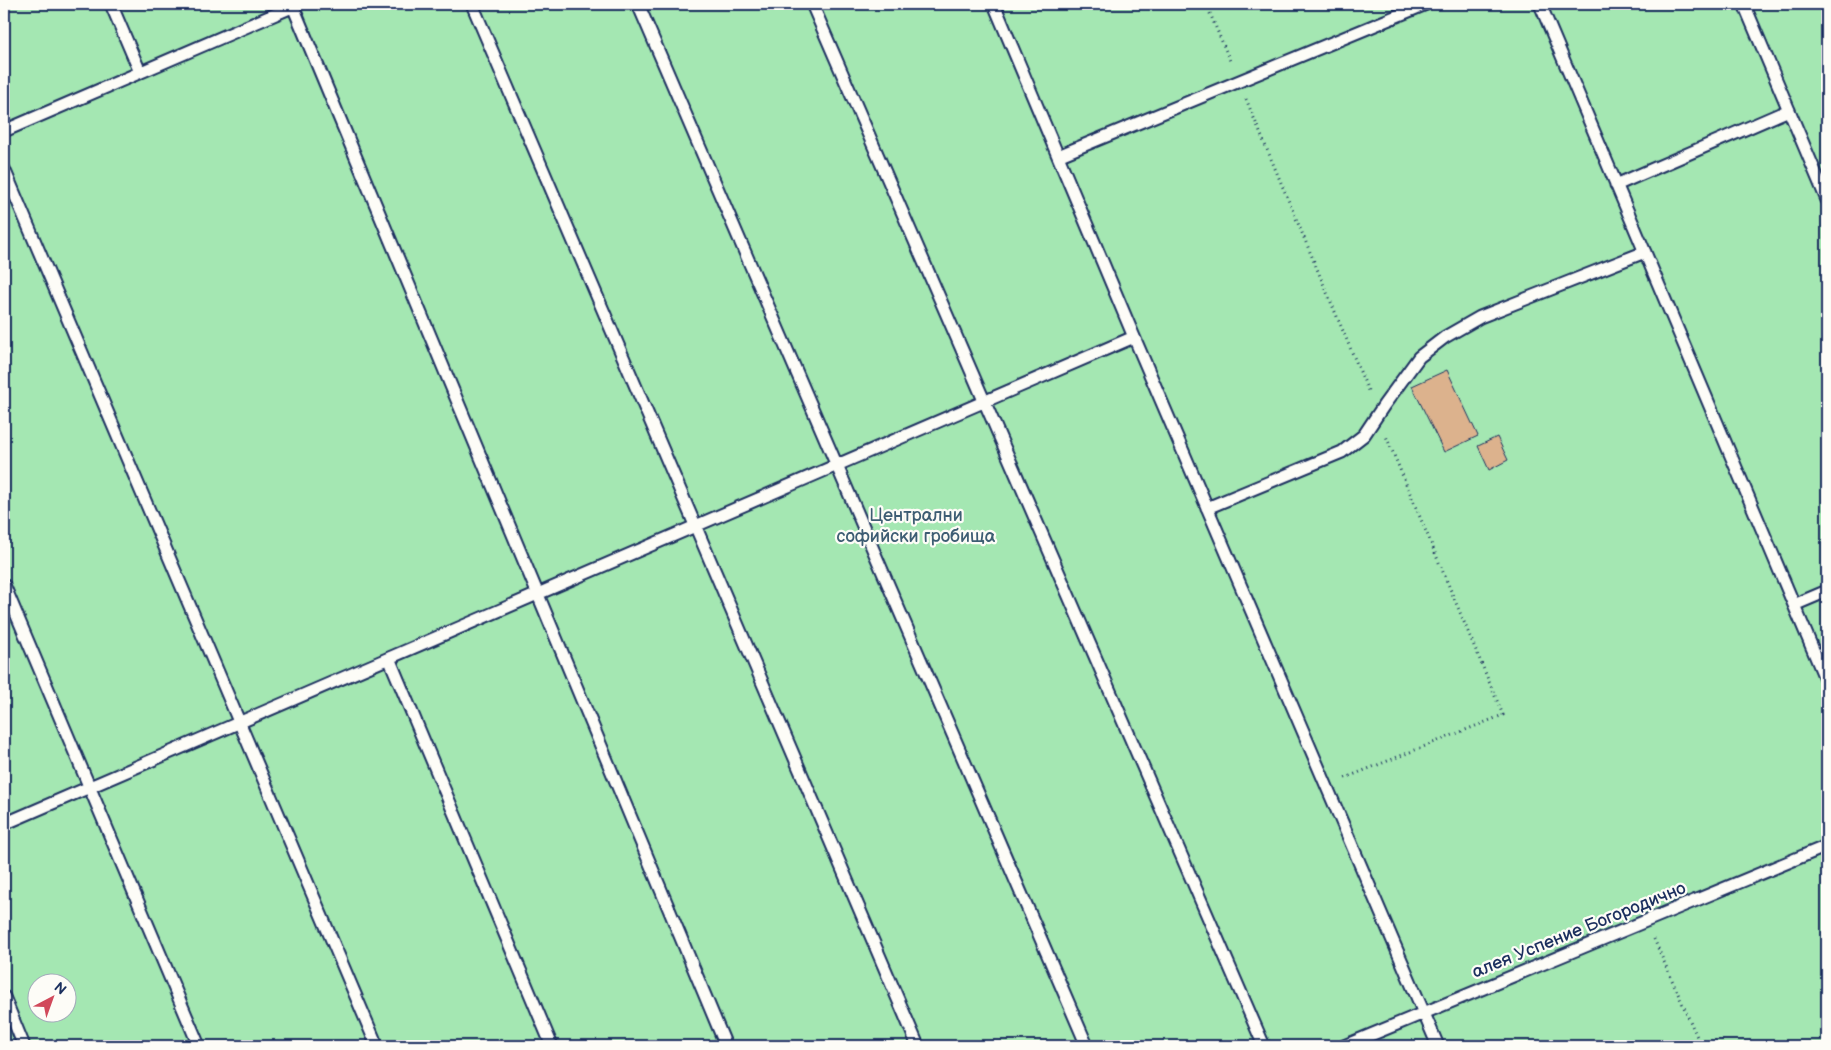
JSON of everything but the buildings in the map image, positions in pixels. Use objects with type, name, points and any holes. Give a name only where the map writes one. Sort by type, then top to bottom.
[{"type":"lane","points":[[111,4],[140,72]]},
{"type":"lane","points":[[472,4],[918,1046]]},
{"type":"lane","points":[[638,4],[1087,1046]]},
{"type":"lane","points":[[812,4],[1264,1046]]},
{"type":"lane","points":[[994,4],[1134,337],[1438,1046]]},
{"type":"lane","points":[[1058,156],[1426,4]]},
{"type":"lane","points":[[1540,4],[1827,683]]},
{"type":"lane","points":[[1744,4],[1827,200]]},
{"type":"lane","points":[[4,131],[295,5],[537,594],[726,1046]]},
{"type":"lane","points":[[1616,185],[1789,110]]},
{"type":"lane","points":[[4,169],[377,1046]]},
{"type":"lane","points":[[1207,508],[1342,452],[1364,435],[1419,357],[1445,337],[1480,318],[1645,252]]},
{"type":"lane","points":[[4,824],[1134,337]]},
{"type":"lane","points":[[4,586],[199,1046]]},
{"type":"lane","points":[[1794,605],[1827,591]]},
{"type":"lane","points":[[389,658],[552,1046]]},
{"type":"lane","name":"алея Успение Богородично","points":[[1344,1046],[1827,846]]},
{"type":"lane","points":[[4,997],[24,1046]]},
{"type":"path","points":[[1646,921],[1701,1046]]},
{"type":"green space","name":"Централни софийски гробища","points":[[4,4],[1827,4],[1827,1046],[4,1046]]}]
